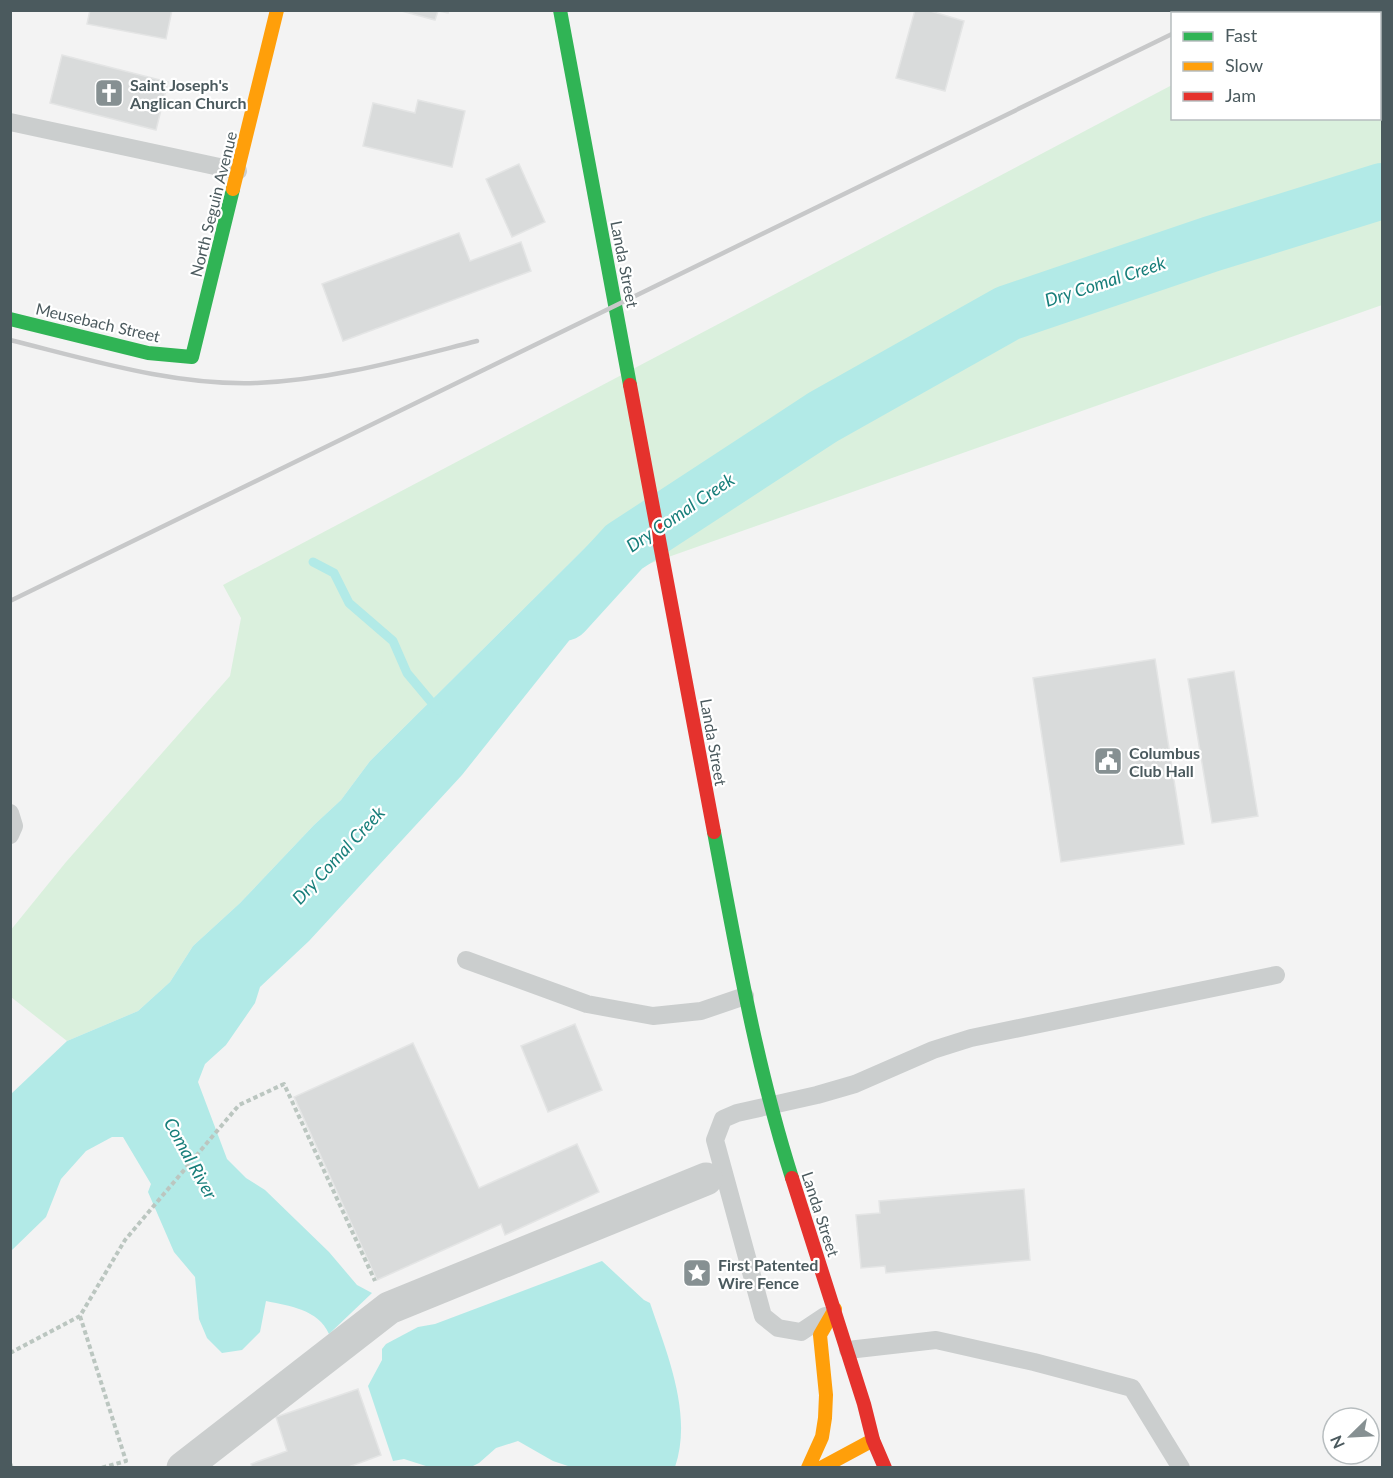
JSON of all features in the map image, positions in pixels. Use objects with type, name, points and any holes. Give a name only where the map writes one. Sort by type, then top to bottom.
[{"type":"main road","name":"North Seguin Avenue","points":[[198,335],[278,10]]},
{"type":"main road","name":"Landa Street","points":[[560,10],[745,996],[778,1133],[848,1350],[873,1440],[885,1467]]},
{"type":"main road","name":"Meusebach Street","points":[[10,319],[148,353],[192,357],[198,335]]},
{"type":"main road","points":[[808,1467],[822,1437],[825,1418],[825,1380],[820,1335],[835,1309]]},
{"type":"main road","points":[[821,1467],[873,1440]]},
{"type":"street","points":[[183,1467],[389,1308],[706,1179]]},
{"type":"lane","points":[[10,122],[238,171]]},
{"type":"lane","points":[[10,813],[14,826],[10,835]]},
{"type":"lane","points":[[466,960],[587,1004],[653,1016],[701,1011],[745,996]]},
{"type":"lane","points":[[835,1309],[801,1332],[778,1328],[763,1316],[715,1140],[723,1119],[737,1113],[855,1084],[933,1050],[971,1038],[1276,975]]},
{"type":"lane","points":[[848,1350],[936,1340],[1034,1362],[1132,1388],[1181,1467]]},
{"type":"path","points":[[10,1353],[80,1316],[125,1240],[239,1105],[284,1084],[375,1281]]},
{"type":"path","points":[[80,1316],[126,1461],[100,1467]]},
{"type":"green space","points":[[1314,10],[1382,11],[1382,305],[623,573],[603,530],[370,761],[341,800],[240,903],[193,946],[170,982],[138,1011],[67,1041],[11,997],[10,931],[66,862],[230,676],[241,618],[223,585],[1171,86],[1171,120],[1381,120],[1381,12],[1310,12]]},
{"type":"water","name":"Comal River","points":[[603,530],[623,573],[462,775],[309,941],[260,987],[255,1003],[226,1045],[205,1064],[198,1082],[227,1159],[246,1178],[265,1190],[329,1252],[357,1285],[372,1293],[329,1334],[318,1319],[310,1314],[293,1307],[266,1301],[260,1332],[242,1350],[222,1353],[207,1338],[199,1319],[195,1277],[174,1252],[148,1192],[151,1184],[123,1137],[112,1137],[86,1151],[61,1179],[46,1217],[11,1251],[11,1094],[67,1041],[138,1011],[170,982],[193,946],[240,903],[341,800],[370,761]]},
{"type":"water","points":[[602,1261],[650,1303],[676,1384],[681,1426],[680,1447],[675,1467],[571,1467],[553,1461],[518,1441],[496,1448],[471,1467],[429,1467],[404,1459],[393,1461],[368,1386],[382,1360],[382,1349],[386,1344],[418,1327],[435,1324]]},
{"type":"building","points":[[90,10],[172,10],[166,39],[87,24]]},
{"type":"building","points":[[398,10],[449,10],[448,13],[438,11],[435,20]]},
{"type":"building","points":[[915,10],[927,10],[964,21],[945,91],[896,78]]},
{"type":"building","name":"Saint Joseph's Anglican Church","points":[[62,55],[168,82],[156,130],[50,103]]},
{"type":"building","points":[[418,100],[465,111],[452,167],[363,146],[373,103],[415,113]]},
{"type":"building","points":[[519,164],[545,222],[512,237],[486,179]]},
{"type":"building","points":[[459,233],[470,261],[521,242],[531,271],[343,341],[322,284]]},
{"type":"building","name":"Columbus Club Hall","points":[[1155,659],[1184,844],[1061,862],[1033,678]]},
{"type":"building","points":[[1234,671],[1258,816],[1212,823],[1188,679]]},
{"type":"building","points":[[575,1024],[602,1090],[548,1112],[521,1046]]},
{"type":"building","points":[[413,1043],[479,1188],[577,1144],[599,1192],[505,1235],[501,1224],[377,1280],[294,1097]]},
{"type":"building","points":[[1024,1189],[1030,1260],[886,1273],[885,1266],[861,1268],[856,1215],[880,1213],[879,1201]]},
{"type":"building","points":[[358,1389],[381,1455],[346,1468],[252,1468],[251,1464],[287,1451],[276,1417]]},
{"type":"waterway","name":"Dry Comal Creek","points":[[564,613],[624,547],[823,417],[1008,313],[1211,244],[1382,191]]},
{"type":"waterway","points":[[313,562],[334,573],[349,603],[393,641],[407,673],[438,710]]},
{"type":"railway","points":[[10,601],[1171,34]]},
{"type":"railway","points":[[10,340],[133,370],[226,383],[313,378],[477,341]]},
{"type":"traffic: fast","points":[[560,10],[630,385]]},
{"type":"traffic: fast","points":[[10,319],[148,353],[192,357],[233,189]]},
{"type":"traffic: fast","points":[[714,832],[757,1049],[792,1178]]},
{"type":"traffic: slow","points":[[233,189],[277,10]]},
{"type":"traffic: slow","points":[[808,1468],[822,1437],[825,1418],[826,1395],[820,1335],[835,1309]]},
{"type":"traffic: slow","points":[[821,1468],[873,1440]]},
{"type":"traffic: jam","points":[[630,385],[714,832]]},
{"type":"traffic: jam","points":[[792,1178],[864,1404],[873,1440],[885,1468]]},
{"type":"place","name":"Saint Joseph's Anglican Church","points":[[109,93]]},
{"type":"place","name":"Columbus Club Hall","points":[[1108,761]]},
{"type":"place","name":"First Patented Wire Fence","points":[[697,1273]]}]
